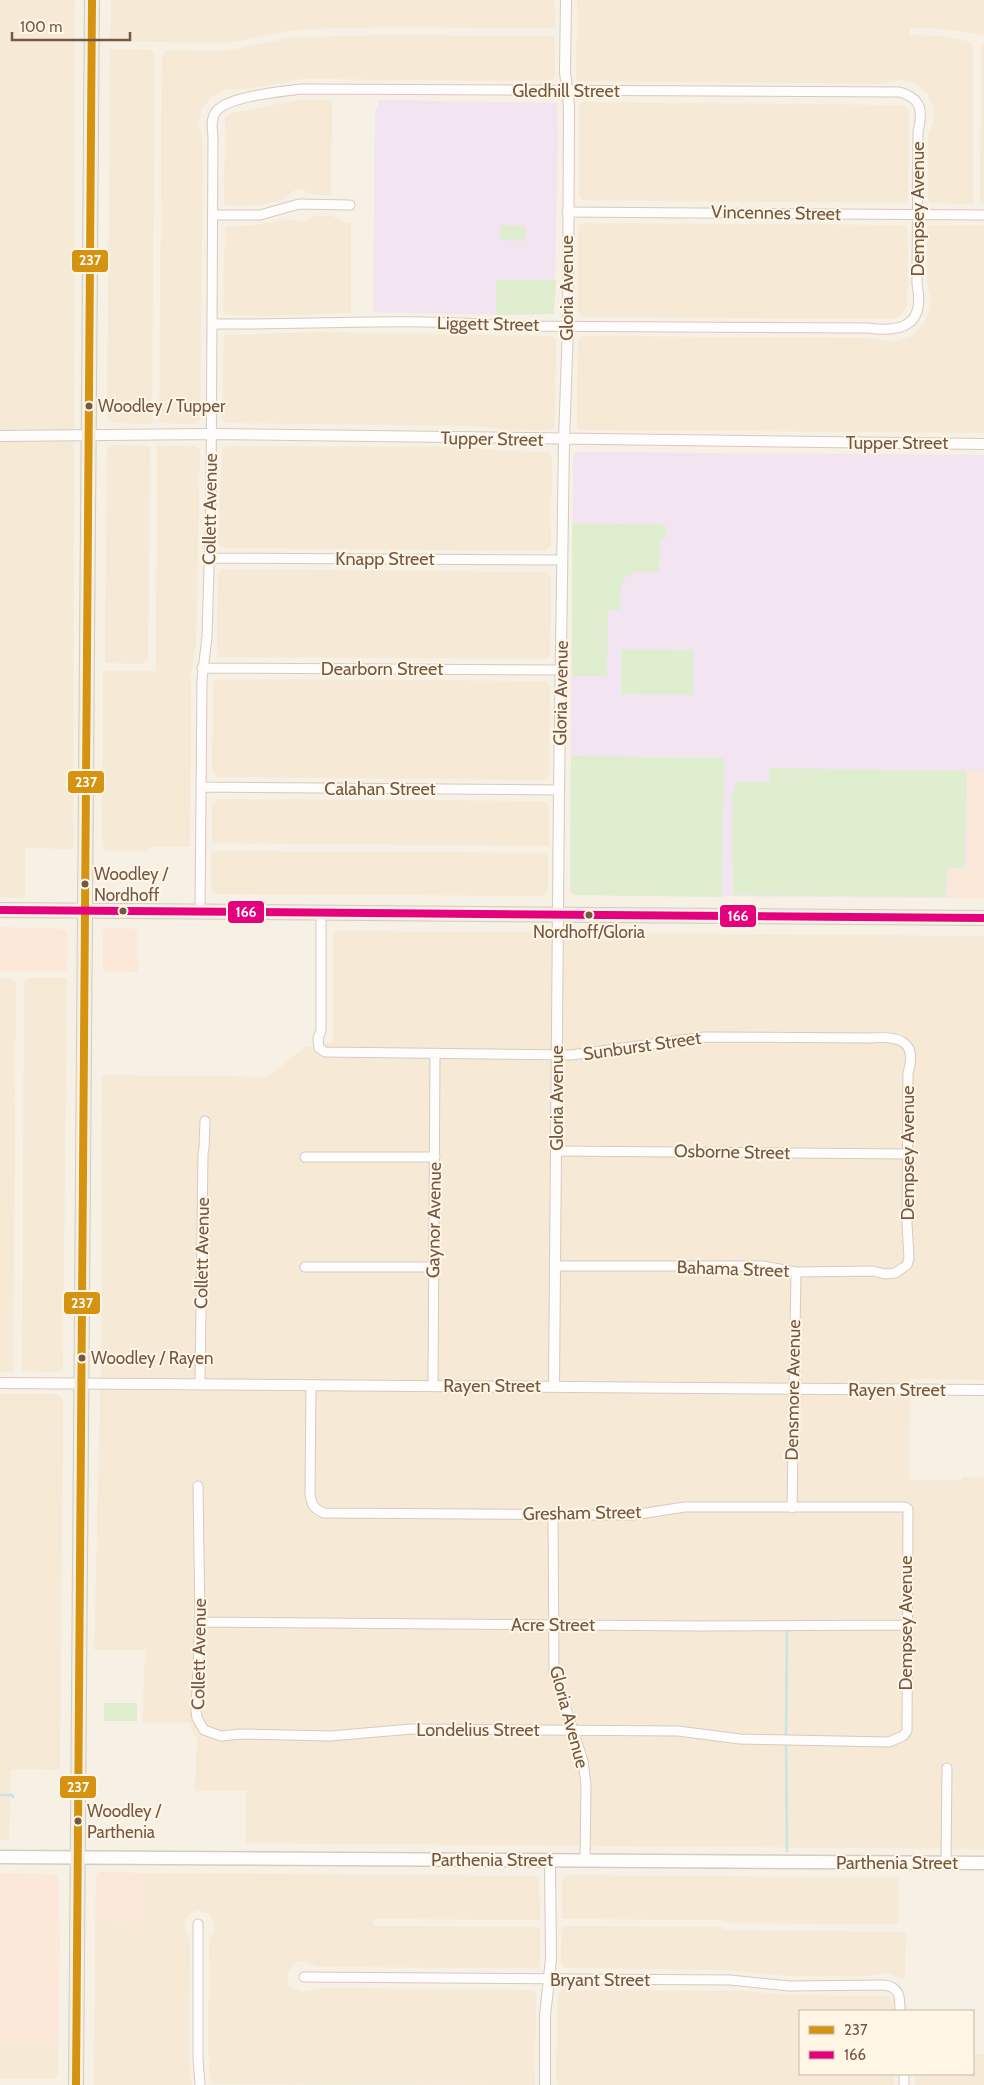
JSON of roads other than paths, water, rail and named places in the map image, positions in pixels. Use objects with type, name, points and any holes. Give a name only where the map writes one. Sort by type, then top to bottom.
[{"type":"main road","points":[[76,2085],[92,0]]},
{"type":"main road","points":[[0,910],[984,918]]},
{"type":"main road","name":"Parthenia Street","points":[[0,1857],[984,1863]]},
{"type":"street","name":"Gloria Avenue","points":[[554,1387],[557,1266],[557,1054],[562,560],[568,326],[567,212],[569,107],[565,72],[566,0]]},
{"type":"street","name":"Gledhill Street","points":[[219,108],[230,101],[301,89],[899,92],[914,98]]},
{"type":"street","name":"Dempsey Avenue","points":[[912,321],[916,316],[918,303],[918,132],[921,113],[919,105],[914,98]]},
{"type":"street","name":"Collett Avenue","points":[[200,912],[202,668],[207,637],[211,500],[212,126],[213,117],[219,108]]},
{"type":"street","points":[[213,215],[260,215],[299,204],[350,204]]},
{"type":"street","name":"Vincennes Street","points":[[567,212],[984,215]]},
{"type":"street","name":"Liggett Street","points":[[212,324],[344,322],[868,328],[888,330],[897,329],[912,321]]},
{"type":"street","name":"Tupper Street","points":[[0,436],[211,434],[984,444]]},
{"type":"street","name":"Knapp Street","points":[[208,558],[562,560]]},
{"type":"street","name":"Dearborn Street","points":[[202,668],[561,670]]},
{"type":"street","name":"Calahan Street","points":[[201,787],[560,790]]},
{"type":"street","name":"Sunburst Street","points":[[321,912],[321,1030],[318,1040],[319,1048],[330,1053],[571,1055],[704,1037],[889,1037],[904,1042]]},
{"type":"street","name":"Dempsey Avenue","points":[[904,1042],[911,1056],[908,1073],[907,1154],[907,1224],[910,1250],[907,1265]]},
{"type":"street","name":"Gaynor Avenue","points":[[433,1386],[435,1054]]},
{"type":"street","name":"Collett Avenue","points":[[200,1385],[202,1153],[204,1149],[205,1121]]},
{"type":"street","name":"Osborne Street","points":[[557,1151],[907,1154]]},
{"type":"street","points":[[305,1157],[435,1158]]},
{"type":"street","name":"Bahama Street","points":[[557,1266],[763,1266],[796,1272],[873,1271],[890,1274],[900,1271],[907,1265]]},
{"type":"street","points":[[306,1266],[434,1267]]},
{"type":"street","name":"Densmore Avenue","points":[[792,1508],[792,1390],[796,1272]]},
{"type":"street","name":"Rayen Street","points":[[0,1383],[984,1390]]},
{"type":"street","name":"Gresham Street","points":[[311,1385],[311,1502],[316,1510],[333,1514],[633,1515],[685,1507],[904,1507],[908,1509]]},
{"type":"street","name":"Collett Avenue","points":[[198,1486],[200,1622],[196,1711],[197,1718],[204,1730]]},
{"type":"street","name":"Dempsey Avenue","points":[[903,1736],[907,1731],[908,1720],[906,1700],[906,1626],[908,1509]]},
{"type":"street","name":"Gloria Avenue","points":[[553,1514],[554,1672],[571,1730],[583,1761],[585,1775],[585,1861]]},
{"type":"street","name":"Acre Street","points":[[200,1622],[906,1626]]},
{"type":"street","name":"Londelius Street","points":[[204,1730],[221,1736],[240,1734],[330,1736],[412,1729],[678,1731],[740,1739],[873,1740],[890,1742],[903,1736]]},
{"type":"street","points":[[946,1863],[947,1768]]},
{"type":"street","points":[[545,2085],[545,2016],[551,1959],[550,1860]]},
{"type":"street","points":[[198,1924],[198,2059],[200,2085]]},
{"type":"street","name":"Bryant Street","points":[[304,1977],[730,1980],[789,1986],[884,1985],[895,1987],[899,1992],[900,2010]]},
{"type":"waterway","points":[[786,1737],[787,1631]]},
{"type":"waterway","points":[[786,1742],[787,1851]]},
{"type":"waterway","points":[[0,1795],[12,1795],[13,1797]]},
{"type":"place","name":"Woodley / Tupper","points":[[89,406]]},
{"type":"place","name":"Woodley / Nordhoff","points":[[85,884]]},
{"type":"place","name":"Nordhoff/Gloria","points":[[589,915]]},
{"type":"place","name":"Woodley / Rayen","points":[[82,1358]]},
{"type":"place","name":"Woodley / Parthenia","points":[[78,1821]]}]
